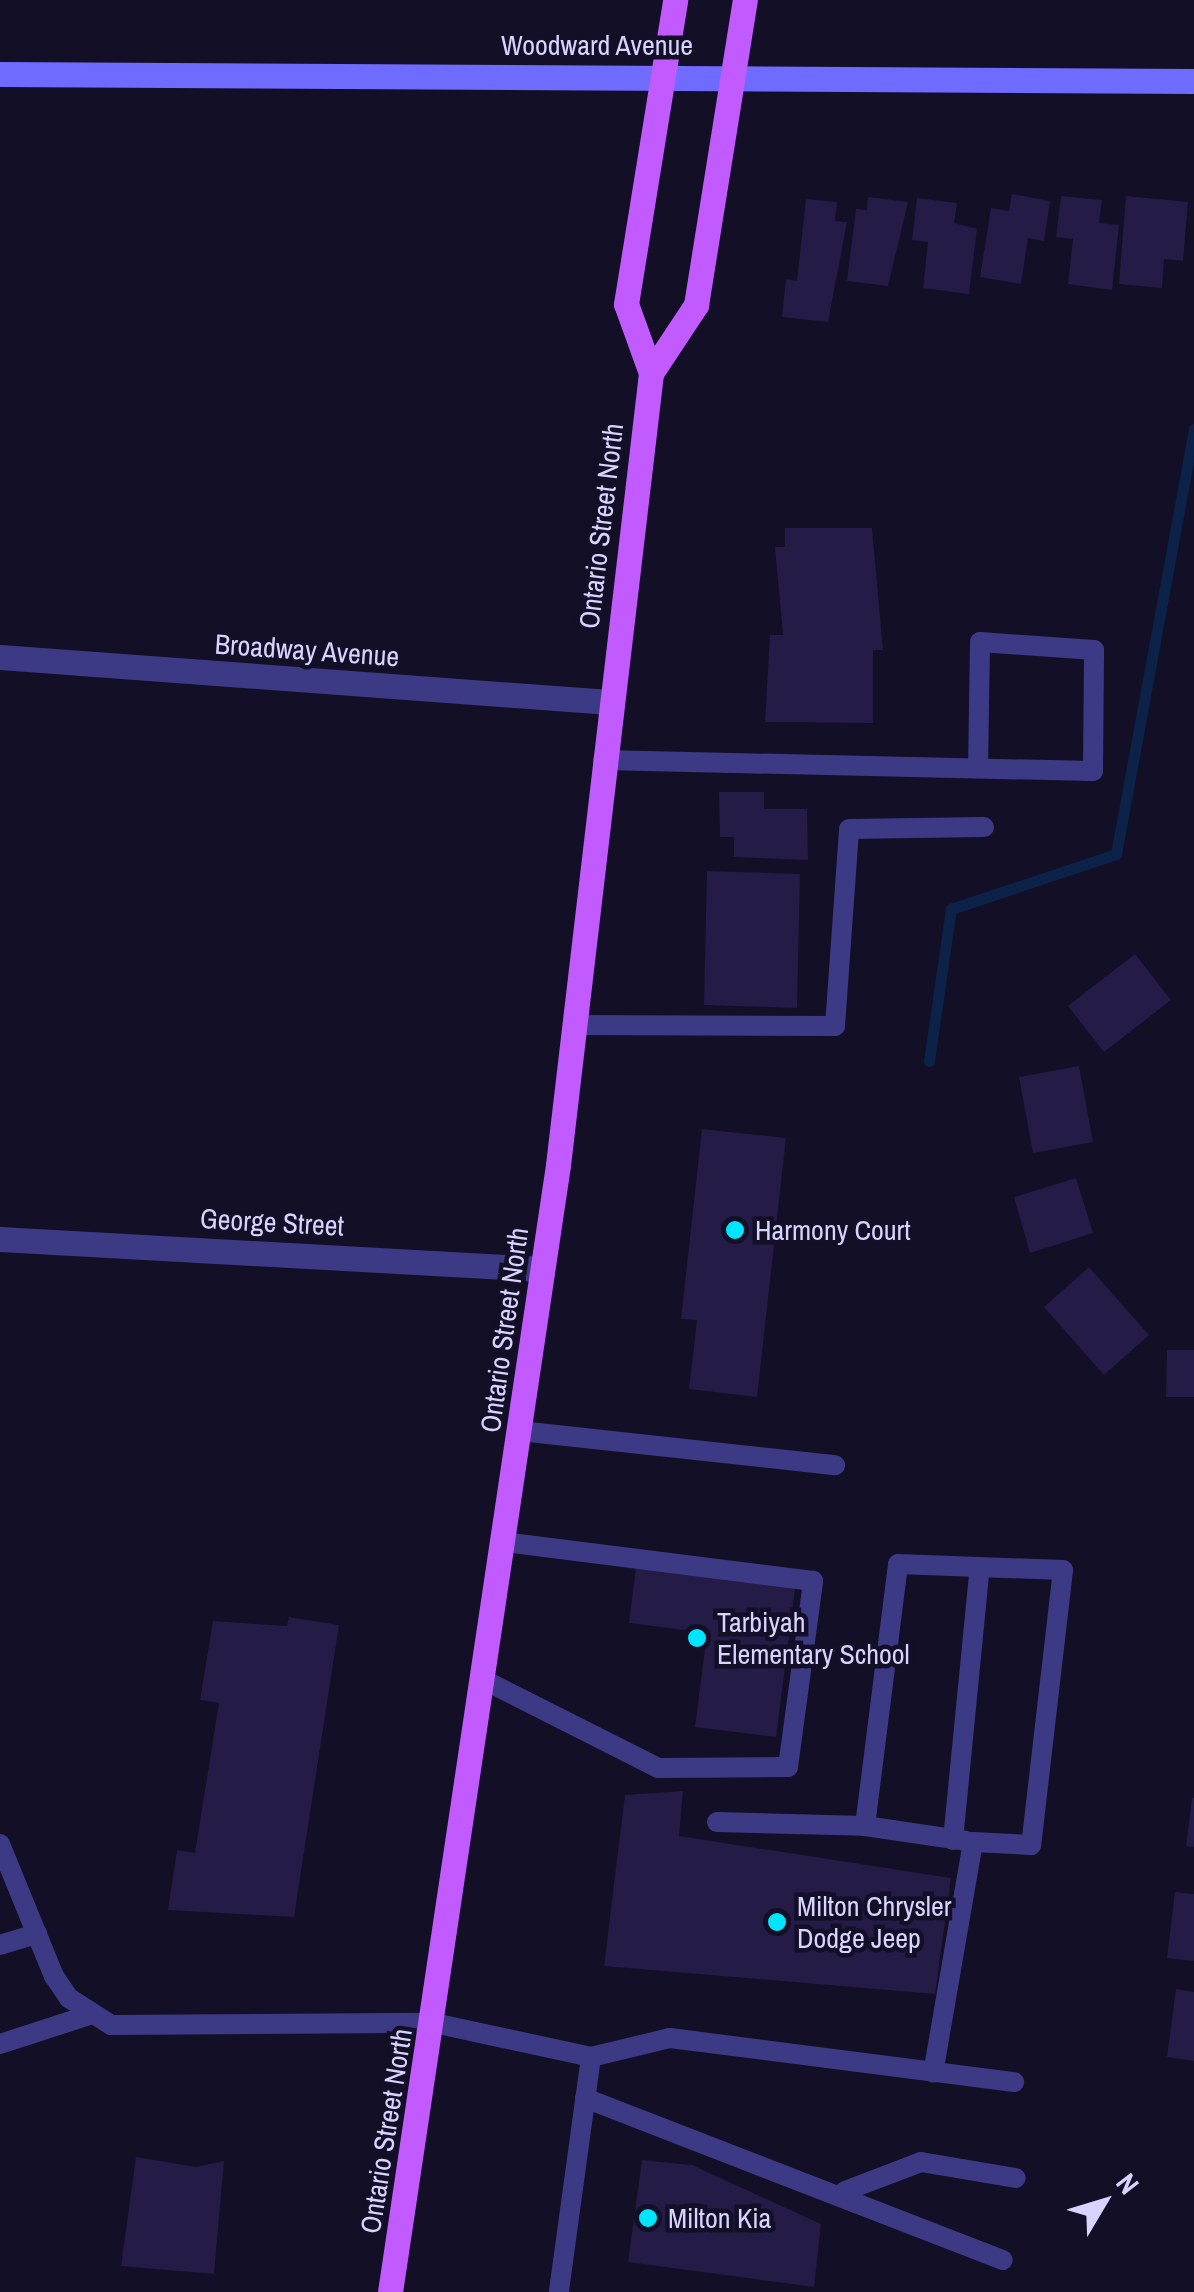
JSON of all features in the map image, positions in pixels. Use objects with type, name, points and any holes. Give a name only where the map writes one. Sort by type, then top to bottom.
[{"type":"main road","name":"Ontario Street North","points":[[651,373],[626,304],[675,0]]},
{"type":"main road","name":"Ontario Street North","points":[[390,2292],[506,1542],[574,1024],[609,702],[651,373],[696,305],[744,0]]},
{"type":"street","name":"Woodward Avenue","points":[[0,74],[661,74],[1194,81]]},
{"type":"street","name":"Broadway Avenue","points":[[0,657],[609,702]]},
{"type":"street","name":"George Street","points":[[0,1238],[541,1269]]},
{"type":"lane","points":[[603,760],[1092,771],[1094,650],[980,642],[978,767]]},
{"type":"lane","points":[[574,1024],[835,1026],[849,828],[984,826]]},
{"type":"lane","points":[[520,1431],[835,1465]]},
{"type":"lane","points":[[486,1681],[658,1768],[788,1766],[813,1581],[506,1542]]},
{"type":"lane","points":[[717,1822],[865,1826],[963,1841],[1031,1845],[1063,1570],[898,1564],[865,1826]]},
{"type":"lane","points":[[933,2073],[963,1841],[980,1567]]},
{"type":"lane","points":[[0,1844],[54,1976],[90,2015],[111,2025],[434,2023],[591,2057],[670,2038],[1014,2082]]},
{"type":"lane","points":[[0,1945],[36,1934]]},
{"type":"lane","points":[[0,2044],[90,2015]]},
{"type":"lane","points":[[559,2292],[591,2057]]},
{"type":"lane","points":[[586,2098],[845,2192],[1003,2260]]},
{"type":"lane","points":[[845,2192],[921,2162],[1016,2178]]},
{"type":"building","points":[[1012,194],[1050,201],[1044,241],[1028,238],[1021,284],[980,277],[991,208],[1009,211]]},
{"type":"building","points":[[1061,196],[1102,200],[1099,223],[1119,225],[1112,290],[1068,284],[1073,239],[1056,237]]},
{"type":"building","points":[[1126,196],[1188,202],[1183,261],[1164,259],[1162,288],[1119,284]]},
{"type":"building","points":[[868,197],[908,202],[888,286],[847,281],[856,209],[867,210]]},
{"type":"building","points":[[917,198],[957,203],[954,223],[977,229],[969,294],[923,288],[928,242],[912,240]]},
{"type":"building","points":[[806,199],[837,202],[835,221],[847,222],[828,322],[782,317],[786,279],[797,281]]},
{"type":"building","points":[[785,528],[872,528],[883,650],[873,650],[873,723],[765,722],[770,635],[783,635],[775,547],[785,547]]},
{"type":"building","points":[[719,792],[764,792],[764,809],[807,809],[808,860],[734,857],[734,837],[720,837]]},
{"type":"building","points":[[707,871],[800,874],[797,1008],[704,1005]]},
{"type":"building","points":[[1135,954],[1171,1000],[1104,1052],[1068,1006]]},
{"type":"building","points":[[1079,1066],[1093,1142],[1033,1153],[1019,1077]]},
{"type":"building","name":"Harmony Court","points":[[702,1129],[786,1138],[757,1397],[689,1389],[697,1320],[681,1319]]},
{"type":"building","points":[[1076,1178],[1093,1233],[1030,1253],[1014,1197]]},
{"type":"building","points":[[1089,1267],[1149,1335],[1104,1375],[1044,1307]]},
{"type":"building","points":[[1167,1350],[1194,1350],[1194,1397],[1166,1397]]},
{"type":"building","points":[[636,1567],[795,1588],[776,1737],[695,1727],[707,1633],[629,1623]]},
{"type":"building","points":[[289,1617],[339,1625],[294,1917],[168,1910],[177,1850],[195,1853],[219,1703],[200,1700],[213,1621],[287,1626]]},
{"type":"building","name":"Milton Chrysler Dodge Jeep","points":[[683,1791],[679,1836],[951,1878],[935,1994],[604,1966],[625,1795]]},
{"type":"building","points":[[1194,1798],[1194,1847],[1186,1846]]},
{"type":"building","points":[[1175,1892],[1194,1894],[1194,1961],[1167,1958]]},
{"type":"building","points":[[1176,1989],[1194,1992],[1194,2061],[1167,2057]]},
{"type":"building","points":[[136,2157],[196,2167],[224,2161],[214,2274],[121,2266]]},
{"type":"building","points":[[642,2160],[692,2165],[821,2224],[814,2287],[628,2262]]},
{"type":"waterway","points":[[929,1061],[951,909],[1116,854],[1194,429]]},
{"type":"place","name":"Harmony Court","points":[[735,1230]]},
{"type":"place","name":"Tarbiyah Elementary School","points":[[697,1638]]},
{"type":"place","name":"Milton Chrysler Dodge Jeep","points":[[777,1922]]},
{"type":"place","name":"Milton Kia","points":[[648,2218]]}]
